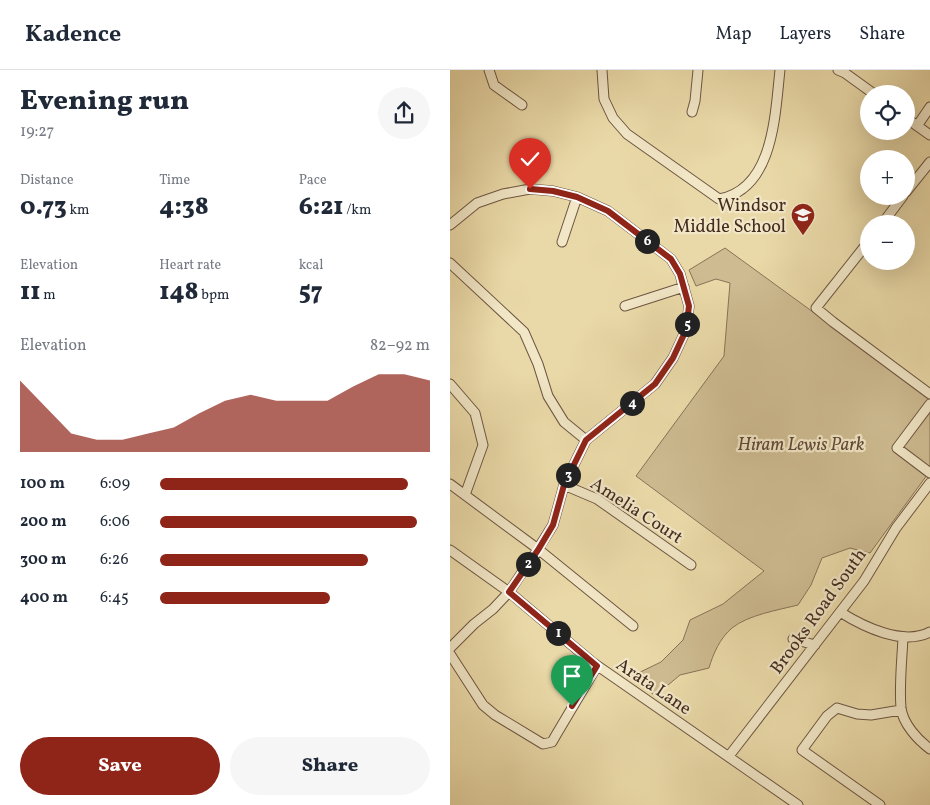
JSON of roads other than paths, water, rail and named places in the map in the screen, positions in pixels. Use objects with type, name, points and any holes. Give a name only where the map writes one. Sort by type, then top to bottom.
[{"type":"street","points":[[489,70],[494,85],[522,105]]},
{"type":"street","points":[[602,70],[604,99],[614,118],[627,134],[718,199],[729,197],[744,187],[756,174],[763,162],[774,121],[780,70]]},
{"type":"street","points":[[692,112],[698,70]]},
{"type":"street","points":[[838,70],[862,85]]},
{"type":"street","points":[[918,126],[930,107]]},
{"type":"street","points":[[915,124],[930,136]]},
{"type":"street","points":[[915,181],[930,162]]},
{"type":"street","points":[[450,225],[477,203],[503,194],[530,189],[553,191],[577,197],[608,211],[671,259],[680,274],[689,306],[686,330],[673,358],[655,384],[586,440],[564,485],[553,525],[538,550],[509,592],[494,609],[474,624],[450,648]]},
{"type":"street","points":[[562,242],[577,197]]},
{"type":"street","points":[[860,252],[816,308],[930,394]]},
{"type":"street","points":[[450,263],[524,332],[538,364],[548,396],[564,422],[586,440]]},
{"type":"street","points":[[625,306],[684,287]]},
{"type":"street","points":[[450,384],[474,414],[483,445],[465,495]]},
{"type":"street","points":[[930,404],[897,448],[930,473]]},
{"type":"street","name":"Brooks Road South","points":[[729,756],[869,574],[896,528],[930,483]]},
{"type":"street","points":[[450,484],[538,550],[633,626]]},
{"type":"street","name":"Amelia Court","points":[[564,485],[597,499],[690,565]]},
{"type":"street","name":"Arata Lane","points":[[450,550],[509,592],[597,666],[798,805]]},
{"type":"street","points":[[840,612],[860,624],[903,637],[930,632]]},
{"type":"street","points":[[903,637],[901,710],[910,728],[923,744],[930,749]]},
{"type":"street","points":[[793,639],[815,645]]},
{"type":"street","points":[[450,654],[483,705],[495,715],[543,744],[552,742],[597,666]]},
{"type":"street","points":[[880,805],[802,750],[827,716],[837,708],[857,714],[871,715],[901,710]]},
{"type":"place","name":"Windsor Middle School","points":[[803,236]]},
{"type":"park label","name":"Hiram Lewis Park","points":[[801,444]]}]
